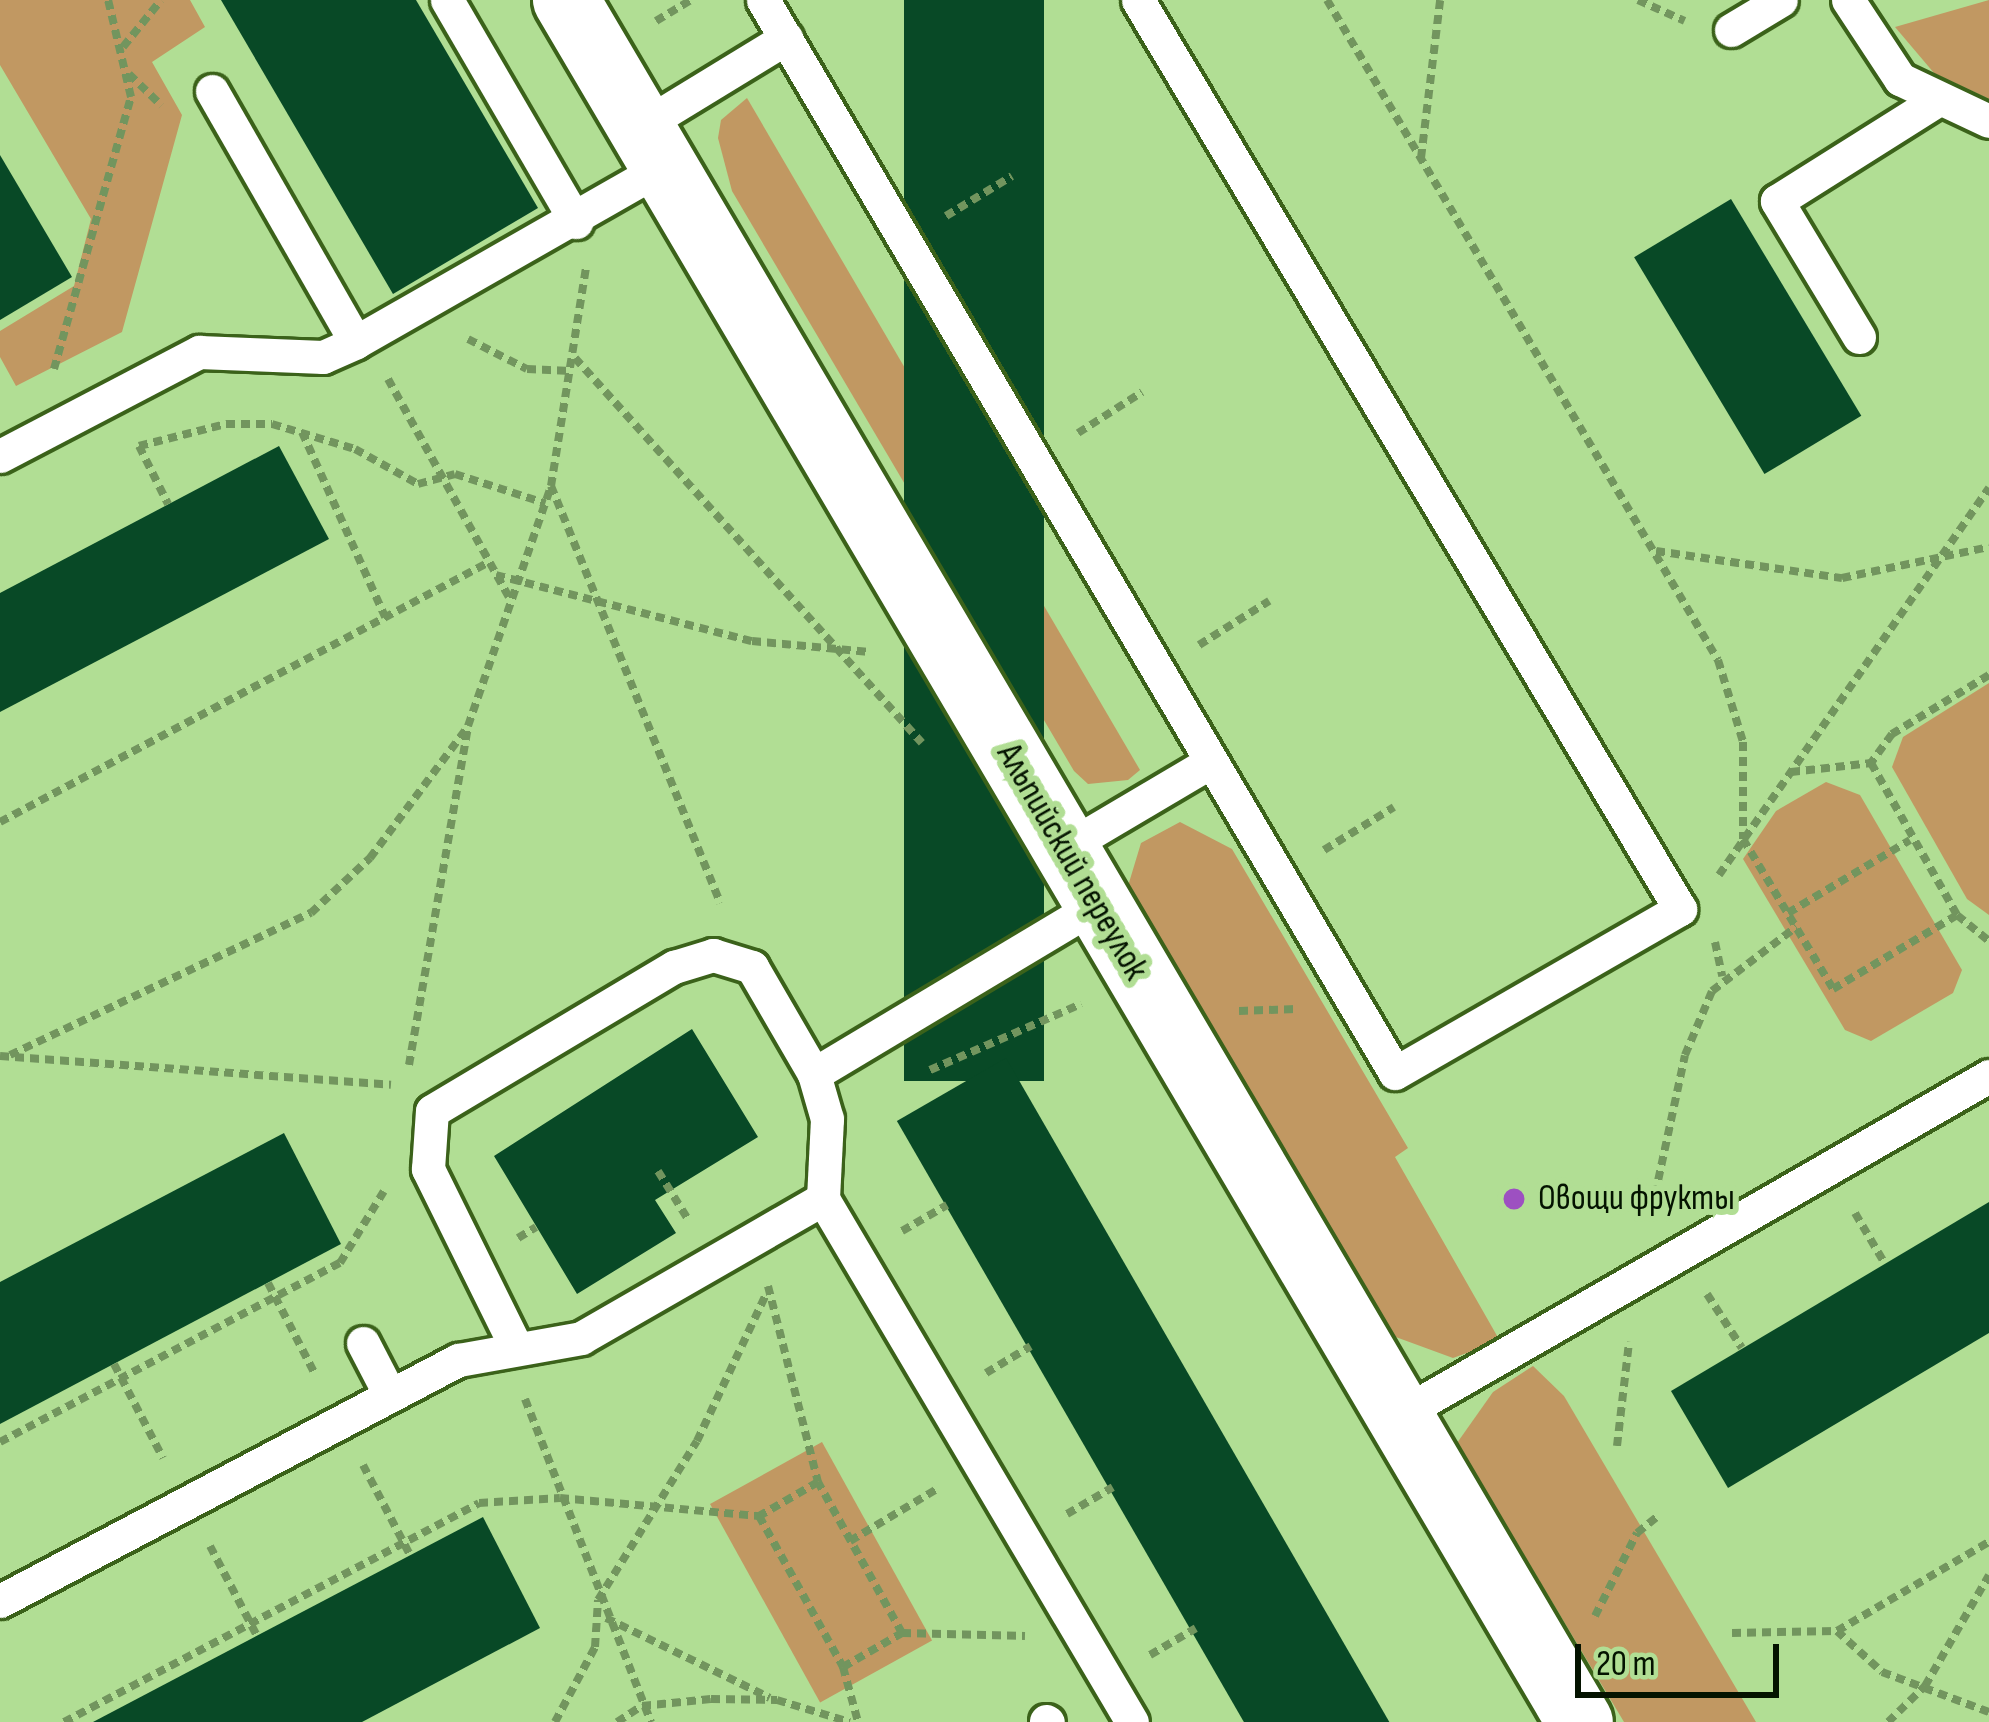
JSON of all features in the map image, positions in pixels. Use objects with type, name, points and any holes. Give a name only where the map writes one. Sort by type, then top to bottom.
[{"type":"street","name":"Альпийский переулок","points":[[566,0],[1396,1417],[1580,1722]]},
{"type":"lane","points":[[447,0],[576,222]]},
{"type":"lane","points":[[763,0],[1153,673],[1395,1073],[1680,909],[1138,0]]},
{"type":"lane","points":[[1731,30],[1780,0]]},
{"type":"lane","points":[[1860,4],[1900,79],[1934,102],[1989,121]]},
{"type":"lane","points":[[0,456],[199,352],[323,357],[421,308],[576,222],[654,146],[786,38]]},
{"type":"lane","points":[[212,91],[356,342]]},
{"type":"lane","points":[[1858,337],[1777,200],[1934,102]]},
{"type":"lane","points":[[1065,848],[1207,764]]},
{"type":"lane","points":[[814,1074],[1097,904]]},
{"type":"lane","points":[[516,1347],[428,1169],[423,1142],[432,1111],[674,967],[731,956],[752,967],[814,1074],[827,1133],[823,1199],[1132,1722]]},
{"type":"lane","points":[[1396,1417],[1635,1286],[1989,1076]]},
{"type":"lane","points":[[0,1600],[458,1360],[581,1338],[823,1199]]},
{"type":"lane","points":[[363,1343],[390,1395]]},
{"type":"path","points":[[62,424],[53,370],[127,118],[122,48],[108,0]]},
{"type":"path","points":[[122,48],[161,0]]},
{"type":"path","points":[[645,27],[691,0]]},
{"type":"path","points":[[1327,0],[1730,686],[1743,742],[1744,839],[1833,989],[1957,915]]},
{"type":"path","points":[[1420,158],[1439,0]]},
{"type":"path","points":[[904,242],[1012,176]]},
{"type":"path","points":[[5,1056],[404,1086],[468,726],[551,486],[589,249],[576,222]]},
{"type":"path","points":[[421,308],[527,369],[584,368]]},
{"type":"path","points":[[356,342],[375,355],[510,598]]},
{"type":"path","points":[[574,356],[832,648],[939,756]]},
{"type":"path","points":[[1031,462],[1142,392]]},
{"type":"path","points":[[113,397],[168,504]]},
{"type":"path","points":[[139,446],[226,424],[301,431],[418,484],[455,474],[545,503]]},
{"type":"path","points":[[301,431],[386,617]]},
{"type":"path","points":[[551,486],[730,926],[731,956]]},
{"type":"path","points":[[1680,909],[1699,905],[1989,488]]},
{"type":"path","points":[[1654,551],[1810,578],[1937,563],[1989,547]]},
{"type":"path","points":[[0,822],[489,562]]},
{"type":"path","points":[[496,575],[518,576],[603,607],[752,641],[888,653]]},
{"type":"path","points":[[1153,673],[1269,602]]},
{"type":"path","points":[[1791,772],[1871,764],[1892,734],[1989,675]]},
{"type":"path","points":[[5,1056],[311,913],[370,858],[468,726]]},
{"type":"path","points":[[1871,764],[1957,915],[1989,941]]},
{"type":"path","points":[[1276,879],[1394,807]]},
{"type":"path","points":[[1788,913],[1910,839]]},
{"type":"path","points":[[1635,1286],[1685,1055],[1712,992],[1796,927]]},
{"type":"path","points":[[827,1133],[991,1040],[1096,1002]]},
{"type":"path","points":[[754,1238],[818,1483],[902,1633]]},
{"type":"path","points":[[1684,1257],[1742,1348]]},
{"type":"path","points":[[0,1442],[340,1263]]},
{"type":"path","points":[[555,1722],[595,1647],[598,1600],[652,1506],[697,1441],[769,1288]]},
{"type":"path","points":[[1617,1447],[1631,1330]]},
{"type":"path","points":[[516,1347],[515,1373],[605,1618],[651,1722]]},
{"type":"path","points":[[850,1541],[980,1463]]},
{"type":"path","points":[[64,1722],[479,1503],[560,1498],[759,1516],[818,1483]]},
{"type":"path","points":[[605,1618],[778,1700],[854,1722],[843,1667],[759,1516]]},
{"type":"path","points":[[1732,1634],[1838,1631],[1989,1542]]},
{"type":"path","points":[[1888,1722],[1925,1686],[1989,1574]]},
{"type":"path","points":[[1838,1631],[1882,1672],[1989,1712]]},
{"type":"path","points":[[843,1667],[902,1633],[1081,1635]]},
{"type":"path","points":[[107,1699],[113,1712]]},
{"type":"path","points":[[616,1722],[642,1706],[778,1700]]},
{"type":"shaded area","points":[[0,0],[190,0],[205,27],[152,62],[182,115],[122,332],[16,386],[0,357],[0,331],[74,286],[91,219],[0,65]]},
{"type":"shaded area","points":[[1989,0],[1989,99],[1934,73],[1895,27]]},
{"type":"shaded area","points":[[747,98],[1140,770],[1128,780],[1088,784],[1074,771],[732,191],[718,138],[721,120]]},
{"type":"shaded area","points":[[1989,683],[1989,915],[1967,899],[1892,767],[1903,737]]},
{"type":"shaded area","points":[[1826,782],[1860,795],[1962,970],[1953,993],[1871,1041],[1845,1030],[1743,859],[1776,811]]},
{"type":"shaded area","points":[[1180,822],[1232,849],[1408,1148],[1395,1157],[1500,1341],[1453,1358],[1393,1336],[1128,886],[1141,843]]},
{"type":"shaded area","points":[[1533,1366],[1564,1396],[1756,1722],[1624,1722],[1457,1443],[1493,1392]]},
{"type":"shaded area","points":[[822,1442],[932,1641],[820,1703],[710,1504]]},
{"type":"building","points":[[221,0],[416,0],[538,208],[393,294]]},
{"type":"building","points":[[904,0],[1044,0],[1044,1081],[904,1081]]},
{"type":"building","points":[[0,155],[72,277],[0,320]]},
{"type":"building","points":[[1731,199],[1861,416],[1764,474],[1634,257]]},
{"type":"building","points":[[279,446],[329,539],[0,712],[0,593]]},
{"type":"building","points":[[692,1029],[758,1137],[655,1200],[676,1233],[577,1294],[494,1156]]},
{"type":"building","points":[[1006,1058],[1389,1722],[1244,1722],[897,1121]]},
{"type":"building","points":[[284,1133],[341,1244],[0,1424],[0,1282]]},
{"type":"building","points":[[1989,1202],[1989,1333],[1728,1488],[1671,1391]]},
{"type":"building","points":[[483,1517],[540,1628],[362,1722],[93,1722]]},
{"type":"place","name":"Овощи фрукты","points":[[1514,1199]]}]
